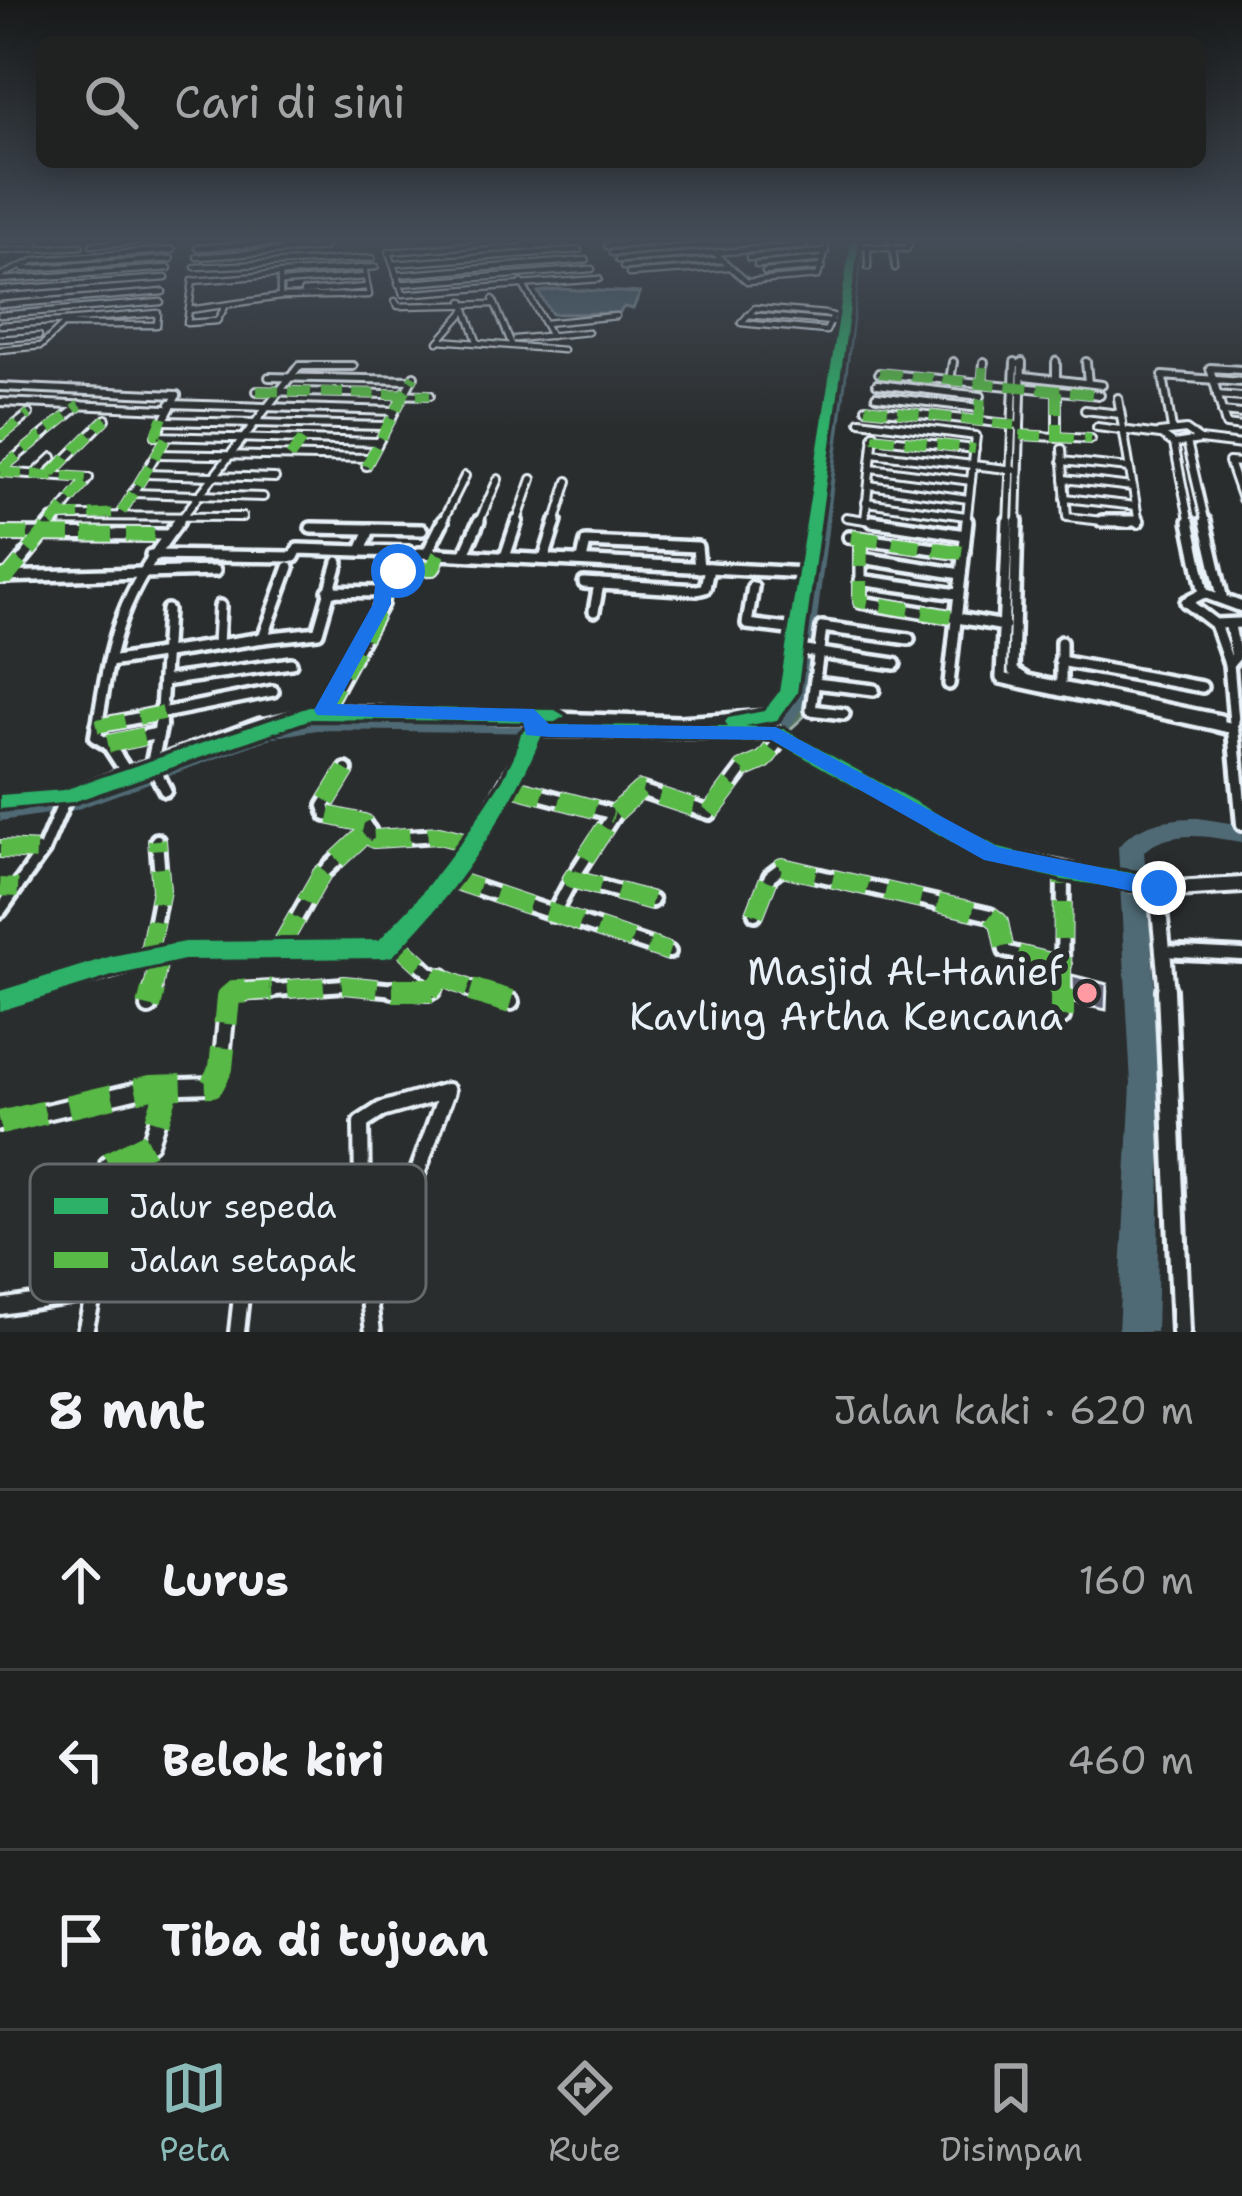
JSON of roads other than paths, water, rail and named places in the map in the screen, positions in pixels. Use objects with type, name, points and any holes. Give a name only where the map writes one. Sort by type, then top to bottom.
[{"type":"street","points":[[37,349],[39,336],[61,303]]},
{"type":"street","points":[[0,315],[147,303]]},
{"type":"street","points":[[0,327],[47,323],[156,326],[160,303]]},
{"type":"street","points":[[190,303],[187,323],[218,321],[230,303]]},
{"type":"street","points":[[398,303],[465,308],[485,303]]},
{"type":"street","points":[[463,303],[477,340]]},
{"type":"street","points":[[495,303],[510,341]]},
{"type":"street","points":[[465,308],[438,342],[510,341],[560,349],[565,342],[544,323],[534,303]]},
{"type":"street","points":[[534,722],[758,719],[783,705],[847,303]]},
{"type":"street","points":[[189,310],[225,307]]},
{"type":"street","points":[[755,308],[828,314],[831,322],[826,331],[742,323],[755,308]]},
{"type":"street","points":[[0,350],[37,349],[65,323],[158,314]]},
{"type":"street","points":[[544,323],[616,316]]},
{"type":"street","points":[[457,320],[470,320]]},
{"type":"street","points":[[831,322],[844,323]]},
{"type":"street","points":[[466,340],[462,334],[474,331]]},
{"type":"street","points":[[447,332],[454,340]]},
{"type":"street","points":[[510,341],[588,332]]},
{"type":"street","points":[[0,339],[39,336]]},
{"type":"street","points":[[1056,360],[1056,379]]},
{"type":"street","points":[[880,361],[870,409],[1091,439]]},
{"type":"street","points":[[950,380],[953,361]]},
{"type":"street","points":[[979,421],[984,361]]},
{"type":"street","points":[[1086,361],[1088,383]]},
{"type":"street","points":[[127,773],[108,744],[96,737],[117,613],[136,577],[302,365],[353,366]]},
{"type":"street","points":[[919,377],[920,365]]},
{"type":"street","points":[[1242,370],[1210,368],[1226,425],[1242,427]]},
{"type":"street","points":[[879,373],[1100,395]]},
{"type":"street","points":[[1102,385],[1021,375],[999,674],[1235,726]]},
{"type":"street","points":[[1172,429],[1163,376],[1242,382]]},
{"type":"street","points":[[157,454],[368,462],[413,378],[269,377]]},
{"type":"street","points":[[877,384],[981,395]]},
{"type":"street","points":[[0,387],[177,395],[156,436],[377,442]]},
{"type":"street","points":[[59,404],[76,390]]},
{"type":"street","points":[[257,391],[430,394]]},
{"type":"street","points":[[1057,391],[1057,438]]},
{"type":"street","points":[[1217,394],[1242,397]]},
{"type":"street","points":[[876,397],[980,408]]},
{"type":"street","points":[[1061,449],[1067,517],[1139,525],[1118,398]]},
{"type":"street","points":[[0,402],[395,411]]},
{"type":"street","points":[[0,471],[80,405]]},
{"type":"street","points":[[1085,410],[1120,414]]},
{"type":"street","points":[[1222,412],[1242,414]]},
{"type":"street","points":[[0,437],[29,414]]},
{"type":"street","points":[[52,473],[106,419]]},
{"type":"street","points":[[164,421],[386,425]]},
{"type":"street","points":[[860,421],[975,434],[949,684]]},
{"type":"street","points":[[865,520],[876,422]]},
{"type":"street","points":[[1097,427],[1160,434],[1172,429],[1200,440],[1242,445]]},
{"type":"street","points":[[1160,434],[1174,444],[1188,446],[1200,440]]},
{"type":"street","points":[[121,513],[167,436]]},
{"type":"street","points":[[873,437],[975,449]]},
{"type":"street","points":[[290,457],[302,440]]},
{"type":"street","points":[[1174,444],[1204,593]]},
{"type":"street","points":[[1188,446],[1222,596]]},
{"type":"street","points":[[872,452],[1014,470]]},
{"type":"street","points":[[36,473],[53,457]]},
{"type":"street","points":[[1062,461],[1129,468]]},
{"type":"street","points":[[1242,463],[1228,462],[1242,499]]},
{"type":"street","points":[[871,468],[970,481]]},
{"type":"street","points":[[0,471],[89,478],[4,577]]},
{"type":"street","points":[[146,473],[274,478]]},
{"type":"street","points":[[424,553],[465,476]]},
{"type":"street","points":[[467,572],[498,478]]},
{"type":"street","points":[[505,557],[532,479]]},
{"type":"street","points":[[1064,479],[1132,487]]},
{"type":"street","points":[[544,559],[568,481]]},
{"type":"street","points":[[868,484],[968,499]]},
{"type":"street","points":[[132,493],[263,496]]},
{"type":"street","points":[[1065,498],[1136,506]]},
{"type":"street","points":[[866,502],[966,516]]},
{"type":"street","points":[[58,516],[242,517]]},
{"type":"street","points":[[845,517],[965,535]]},
{"type":"street","points":[[582,560],[590,527]]},
{"type":"street","points":[[311,528],[422,530]]},
{"type":"street","points":[[361,551],[370,529]]},
{"type":"street","points":[[625,543],[627,530]]},
{"type":"street","points":[[664,545],[665,533]]},
{"type":"street","points":[[0,534],[166,535]]},
{"type":"street","points":[[849,537],[964,554]]},
{"type":"street","points":[[861,539],[863,603],[1014,627]]},
{"type":"street","points":[[584,583],[705,588],[701,548],[586,542]]},
{"type":"street","points":[[1010,546],[1015,680]]},
{"type":"street","points":[[151,555],[294,557],[298,550],[361,551],[806,573]]},
{"type":"street","points":[[324,710],[382,604],[379,592],[384,566],[433,568],[424,553]]},
{"type":"street","points":[[862,558],[961,574]]},
{"type":"street","points":[[109,662],[317,632],[338,562]]},
{"type":"street","points":[[263,638],[290,567]]},
{"type":"street","points":[[4,577],[136,577],[215,571]]},
{"type":"street","points":[[860,580],[957,594]]},
{"type":"street","points":[[594,611],[599,584]]},
{"type":"street","points":[[637,602],[640,586]]},
{"type":"street","points":[[753,586],[747,624],[796,630]]},
{"type":"street","points":[[328,591],[379,592]]},
{"type":"street","points":[[1242,607],[1204,593],[1186,602],[1215,624],[1242,622]]},
{"type":"street","points":[[218,644],[220,606]]},
{"type":"street","points":[[158,775],[155,734],[163,713],[166,610]]},
{"type":"street","points":[[1215,624],[1229,664],[1241,819]]},
{"type":"street","points":[[1229,664],[1236,656],[1230,626]]},
{"type":"street","points":[[844,714],[811,710],[822,627],[909,639]]},
{"type":"street","points":[[1061,642],[1061,691]]},
{"type":"street","points":[[795,650],[895,664]]},
{"type":"street","points":[[1060,661],[1202,687]]},
{"type":"street","points":[[163,681],[291,663]]},
{"type":"street","points":[[815,682],[874,690]]},
{"type":"street","points":[[97,726],[273,692]]},
{"type":"street","points":[[0,802],[66,800],[127,773],[158,775],[274,721],[324,710],[783,736],[857,783],[992,854],[1063,872],[1147,883],[1165,891],[1242,885]]},
{"type":"street","points":[[0,1001],[154,956],[386,949],[471,843],[508,786],[534,722]]},
{"type":"street","points":[[108,744],[155,734]]},
{"type":"street","points":[[554,915],[614,814],[637,790],[712,812],[742,770],[764,760],[783,736]]},
{"type":"street","points":[[346,770],[324,812],[369,830],[374,838],[439,835],[471,843]]},
{"type":"street","points":[[508,786],[614,814]]},
{"type":"street","points":[[0,911],[43,851],[66,800]]},
{"type":"street","points":[[279,949],[321,875],[369,830]]},
{"type":"street","points":[[148,1007],[161,890],[157,839]]},
{"type":"street","points":[[0,848],[43,851]]},
{"type":"street","points":[[755,914],[770,876],[782,867],[990,915],[1000,922],[1005,951],[1063,965]]},
{"type":"street","points":[[1062,1017],[1063,872]]},
{"type":"street","points":[[444,877],[669,952]]},
{"type":"street","points":[[572,879],[652,901]]},
{"type":"street","points":[[0,887],[18,888]]},
{"type":"street","points":[[1165,891],[1158,899],[1172,1049],[1181,1332]]},
{"type":"street","points":[[394,940],[403,954],[443,976],[511,1002]]},
{"type":"street","points":[[1162,951],[1242,955]]},
{"type":"street","points":[[0,1123],[215,1081],[228,998],[235,992],[344,985],[430,994],[443,976]]},
{"type":"street","points":[[108,1164],[149,1143],[168,1087]]},
{"type":"street","points":[[364,1164],[364,1117],[447,1091],[421,1164]]},
{"type":"street","points":[[0,1306],[30,1300]]},
{"type":"street","points":[[85,1332],[92,1302]]},
{"type":"street","points":[[237,1332],[240,1302]]},
{"type":"street","points":[[369,1302],[373,1332]]},
{"type":"water","points":[[545,303],[636,303],[633,309],[624,307],[619,313],[552,314]]},
{"type":"waterway","points":[[736,728],[781,723],[796,700],[850,303]]},
{"type":"waterway","points":[[0,813],[66,804],[271,730],[317,723],[561,726]]},
{"type":"waterway","points":[[1137,1332],[1146,1084],[1131,847],[1170,828],[1242,834]]},
{"type":"place","name":"Masjid Al-Hanief Kavling Artha Kencana","points":[[1087,993]]}]
